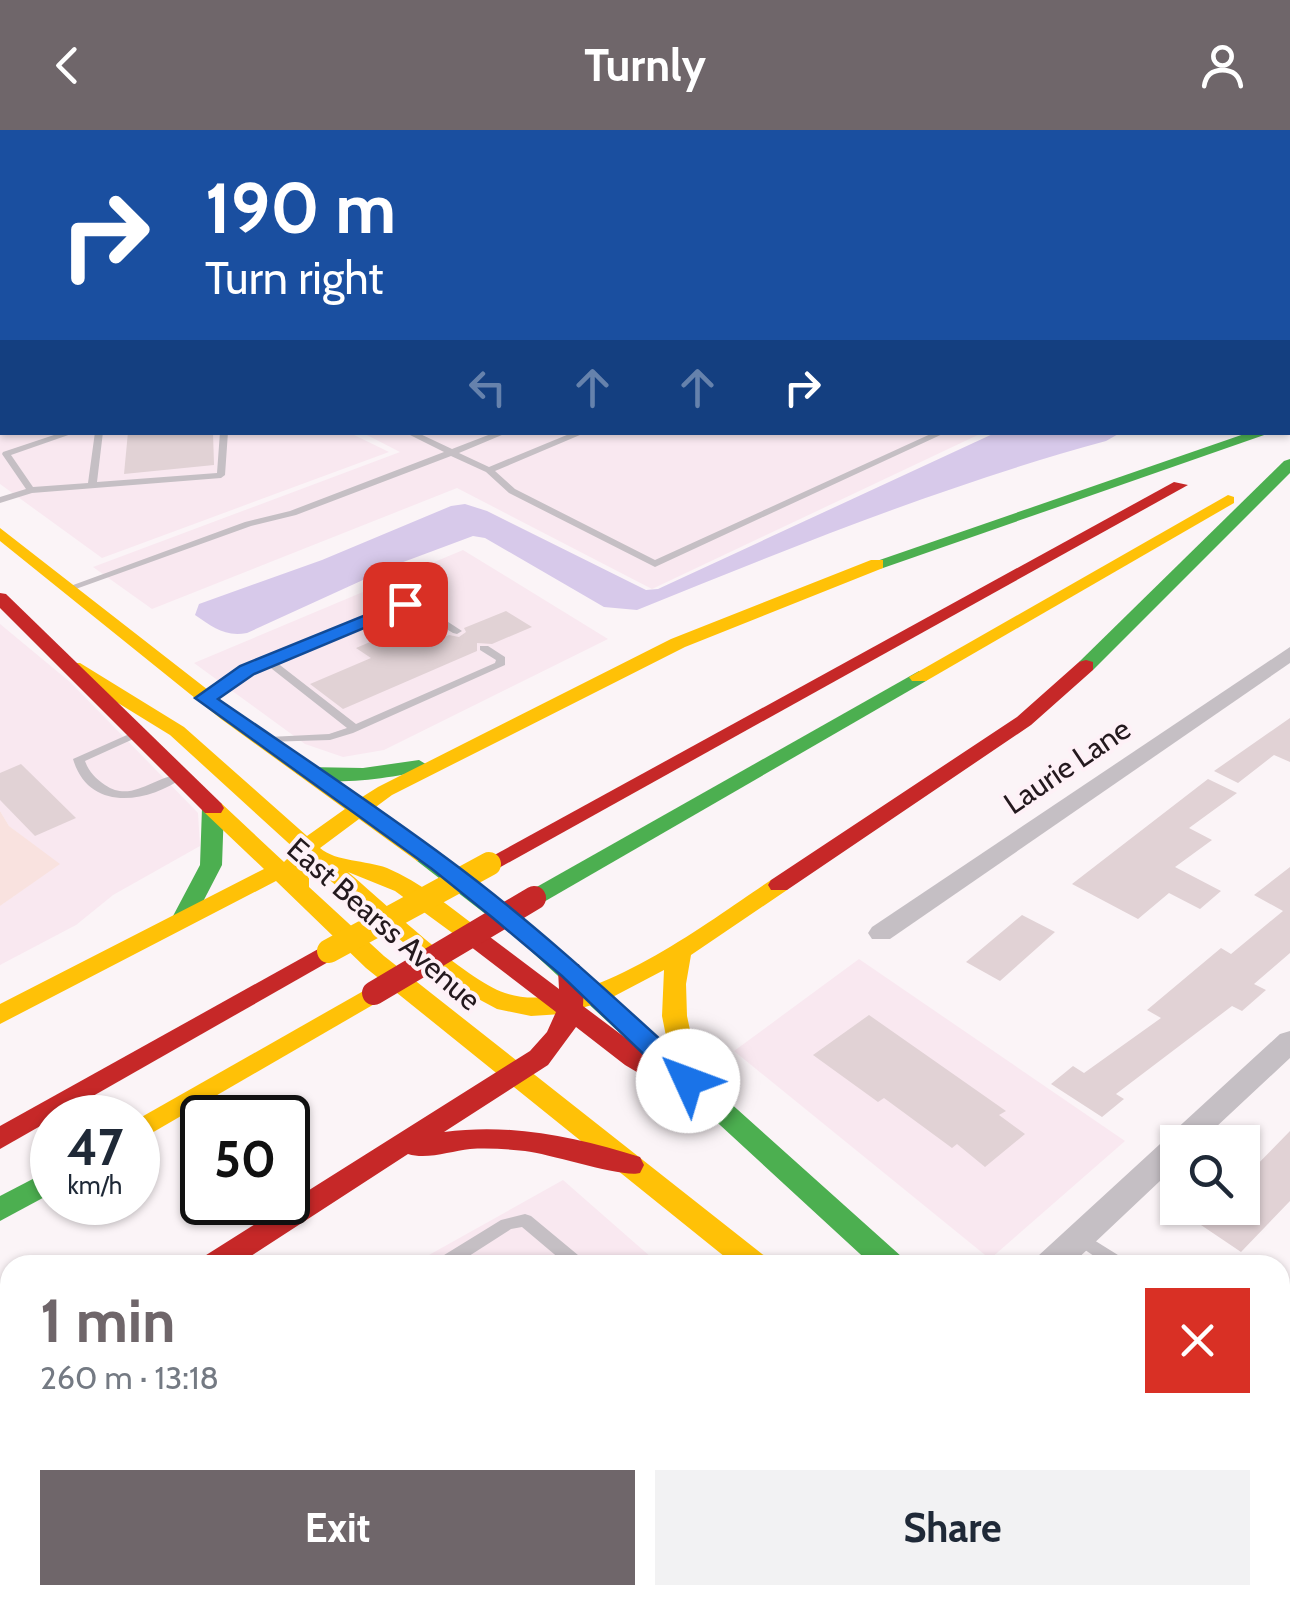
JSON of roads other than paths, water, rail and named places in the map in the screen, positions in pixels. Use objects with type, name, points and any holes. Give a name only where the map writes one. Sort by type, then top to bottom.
[{"type":"main road","points":[[0,1015],[186,916],[301,862],[360,810],[440,761],[624,670],[786,598],[1261,435]]},
{"type":"main road","points":[[0,1138],[329,951],[1265,435]]},
{"type":"main road","points":[[160,1117],[1290,464]]},
{"type":"main road","points":[[74,668],[178,731],[301,862],[481,992],[515,1005],[569,1006],[680,951],[967,762],[1044,706],[1290,464]]},
{"type":"main road","points":[[0,533],[204,698],[440,864],[570,970],[881,1255]]},
{"type":"main road","name":"East Bearss Avenue","points":[[0,598],[213,808],[301,862],[298,890],[375,962],[743,1255]]},
{"type":"main road","points":[[306,773],[381,773],[440,761]]},
{"type":"main road","points":[[186,916],[213,865],[213,808]]},
{"type":"main road","points":[[301,862],[348,862],[388,874],[634,1058],[712,1104]]},
{"type":"main road","points":[[680,951],[672,972],[670,1008],[688,1081]]},
{"type":"main road","points":[[229,1255],[383,1160],[551,1048],[569,1006],[570,970]]},
{"type":"main road","points":[[383,1160],[442,1140],[501,1135],[540,1138],[630,1165]]},
{"type":"main road","points":[[0,1210],[30,1193]]},
{"type":"street","name":"Laurie Lane","points":[[881,932],[1290,653]]},
{"type":"street","points":[[1199,1125],[1290,1041]]},
{"type":"street","points":[[1061,1255],[1160,1162]]},
{"type":"lane","points":[[31,490],[6,454],[64,435]]},
{"type":"lane","points":[[92,485],[99,435]]},
{"type":"lane","points":[[0,500],[31,490],[221,475],[224,435]]},
{"type":"lane","points":[[414,435],[490,470],[512,491],[656,564],[936,435]]},
{"type":"lane","points":[[70,588],[248,524],[293,513],[498,435]]},
{"type":"lane","points":[[490,470],[576,435]]},
{"type":"lane","points":[[204,698],[247,670],[405,604],[418,606],[458,631]]},
{"type":"lane","points":[[261,740],[330,737],[355,728],[500,665],[501,659],[484,648]]},
{"type":"lane","points":[[268,661],[355,728]]},
{"type":"lane","points":[[138,733],[80,759],[83,773],[112,798],[127,798],[181,776]]},
{"type":"lane","points":[[458,1255],[507,1224],[525,1220],[566,1255]]},
{"type":"lane","points":[[1080,1237],[1106,1255]]}]
